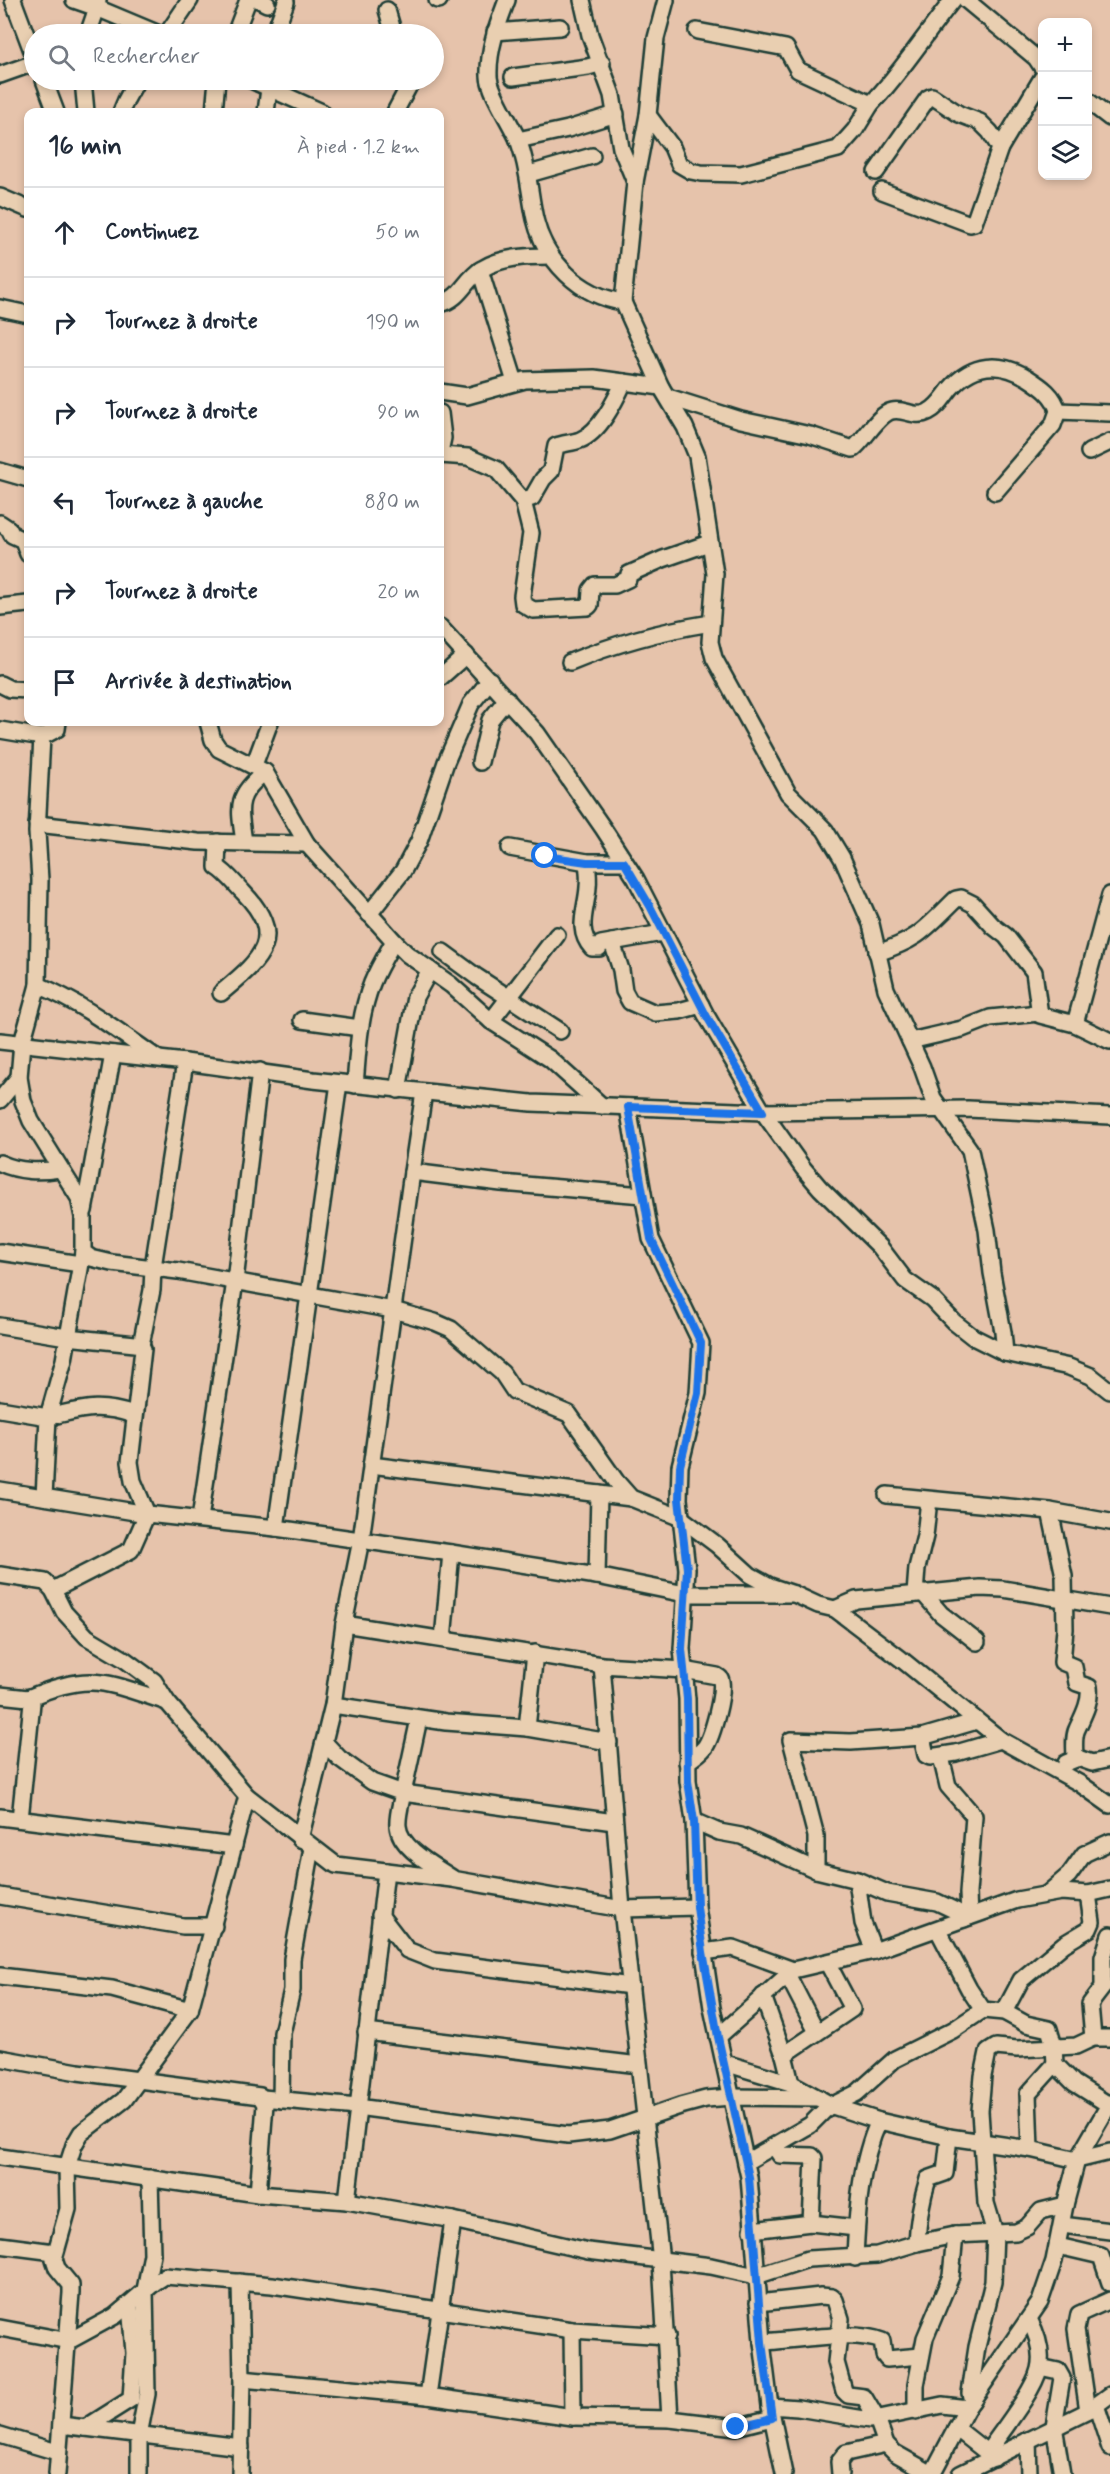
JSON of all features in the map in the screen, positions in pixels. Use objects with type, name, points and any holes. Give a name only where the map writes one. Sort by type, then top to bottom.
[{"type":"street","points":[[13,0],[24,29]]},
{"type":"street","points":[[74,0],[97,4],[129,24]]},
{"type":"street","points":[[174,24],[190,0]]},
{"type":"street","points":[[239,24],[248,0]]},
{"type":"street","points":[[507,0],[495,32],[488,78],[518,140],[529,174],[535,220],[550,256],[584,290],[609,300],[623,302]]},
{"type":"street","points":[[582,0],[590,35],[602,63],[616,114],[621,148],[635,182]]},
{"type":"street","points":[[666,0],[656,38],[648,115],[635,182],[623,302],[664,392],[698,456],[715,577],[710,642],[719,672],[788,793],[825,830],[842,858],[871,924],[886,989],[939,1109],[956,1128],[970,1150],[986,1225],[1005,1353]]},
{"type":"street","points":[[648,115],[672,147],[679,164],[691,171],[701,173],[741,174],[838,149],[855,130],[871,104],[894,78],[953,0]]},
{"type":"street","points":[[966,0],[1038,61]]},
{"type":"street","points":[[278,24],[286,2]]},
{"type":"street","points":[[91,24],[97,4]]},
{"type":"street","points":[[387,10],[391,24]]},
{"type":"street","points":[[495,32],[560,27]]},
{"type":"street","points":[[697,31],[786,48],[798,70],[871,104]]},
{"type":"street","points":[[513,77],[602,63]]},
{"type":"street","points":[[0,75],[24,67]]},
{"type":"street","points":[[882,191],[970,224],[974,223],[1000,148],[1038,85]]},
{"type":"street","points":[[48,90],[54,108]]},
{"type":"street","points":[[84,90],[86,108]]},
{"type":"street","points":[[123,108],[132,90]]},
{"type":"street","points":[[214,108],[216,90]]},
{"type":"street","points":[[261,90],[265,108]]},
{"type":"street","points":[[275,90],[313,108]]},
{"type":"street","points":[[396,108],[406,90]]},
{"type":"street","points":[[876,172],[916,114],[932,96],[959,114],[980,122],[1000,148]]},
{"type":"street","points":[[1092,104],[1110,118]]},
{"type":"street","points":[[518,140],[568,129],[616,114]]},
{"type":"street","points":[[529,174],[592,156]]},
{"type":"street","points":[[0,197],[24,207]]},
{"type":"street","points":[[444,303],[454,300],[480,270],[512,259],[550,256]]},
{"type":"street","points":[[480,270],[515,382]]},
{"type":"street","points":[[0,308],[24,313]]},
{"type":"street","points":[[444,393],[466,396],[515,382],[594,378],[624,382],[664,392],[751,422],[810,435],[853,449],[880,418],[891,411],[901,411],[916,416],[926,414],[939,405],[951,388],[969,372],[981,367],[1000,366],[1017,372],[1044,388],[1056,401],[1058,411],[1053,425],[994,492]]},
{"type":"street","points":[[524,501],[532,498],[543,479],[551,471],[556,446],[579,441],[589,436],[610,411],[624,382]]},
{"type":"street","points":[[1058,411],[1110,412]]},
{"type":"street","points":[[1089,452],[1110,442]]},
{"type":"street","points":[[444,454],[468,457],[496,470],[524,501],[531,533],[523,604],[532,610],[588,607],[591,590],[595,585],[618,584],[628,579],[629,574],[656,561],[709,543]]},
{"type":"street","points":[[0,471],[24,478]]},
{"type":"street","points":[[0,523],[9,529],[12,536],[22,540],[24,545]]},
{"type":"street","points":[[0,607],[24,604]]},
{"type":"street","points":[[570,662],[664,630],[711,622]]},
{"type":"street","points":[[444,631],[544,742],[624,862],[650,906],[701,1005],[763,1112],[803,1168],[837,1206],[880,1247],[905,1280],[932,1299],[954,1322],[973,1337],[1005,1353],[1069,1367],[1091,1376],[1110,1391]]},
{"type":"street","points":[[444,674],[466,655]]},
{"type":"street","points":[[369,914],[403,872],[419,841],[446,762],[471,704],[490,680]]},
{"type":"street","points":[[0,684],[10,689],[24,690]]},
{"type":"street","points":[[480,762],[490,720],[507,699]]},
{"type":"street","points":[[0,730],[42,737],[57,729],[57,726]]},
{"type":"street","points":[[209,726],[213,740],[219,749],[259,768],[307,844],[394,941],[451,985],[491,1021],[550,1059],[602,1106]]},
{"type":"street","points":[[244,842],[240,807],[244,793],[259,768],[269,726]]},
{"type":"street","points":[[42,737],[37,824],[40,880],[38,985],[22,1043],[19,1077],[31,1121],[79,1198],[83,1217]]},
{"type":"street","points":[[37,824],[198,842],[307,844]]},
{"type":"street","points":[[218,842],[217,867],[226,873],[259,909],[265,922],[266,932],[257,961],[221,993]]},
{"type":"street","points":[[510,848],[587,862],[624,862]]},
{"type":"street","points":[[587,862],[588,888],[583,932],[587,943],[592,948],[662,933]]},
{"type":"street","points":[[1075,1024],[1110,895]]},
{"type":"street","points":[[877,953],[913,939],[928,928],[956,899],[965,900],[973,904],[993,926],[1006,936],[1034,972],[1039,1013]]},
{"type":"street","points":[[491,1021],[557,935]]},
{"type":"street","points":[[355,1085],[360,1028],[373,981],[394,941]]},
{"type":"street","points":[[612,942],[621,970],[624,991],[630,1002],[655,1013],[679,1011],[701,1005]]},
{"type":"street","points":[[443,952],[560,1031]]},
{"type":"street","points":[[398,1090],[415,997],[430,970]]},
{"type":"street","points":[[38,985],[83,1006],[88,1012],[110,1024],[156,1059]]},
{"type":"street","points":[[910,1041],[963,1029],[990,1018],[1039,1013],[1042,1016],[1075,1024],[1110,1041]]},
{"type":"street","points":[[302,1020],[360,1028]]},
{"type":"street","points":[[0,1041],[260,1071],[355,1085],[531,1103],[763,1112],[939,1109],[1110,1116]]},
{"type":"street","points":[[44,1497],[48,1418],[64,1360],[81,1258],[83,1217],[112,1054]]},
{"type":"street","points":[[53,1590],[131,1550],[147,1514],[133,1481],[130,1462],[143,1355],[141,1345],[152,1290],[153,1267],[185,1062]]},
{"type":"street","points":[[201,1519],[235,1281],[260,1071]]},
{"type":"street","points":[[0,1100],[19,1077]]},
{"type":"street","points":[[276,1527],[339,1083]]},
{"type":"street","points":[[300,1839],[333,1705],[344,1624],[361,1540],[424,1092]]},
{"type":"street","points":[[628,1107],[651,1239],[701,1343],[698,1393],[680,1466],[681,1518],[687,1569],[682,1649],[687,1699],[687,1762],[694,1821],[697,1907],[718,2037],[746,2162],[762,2342],[771,2412],[784,2474]]},
{"type":"street","points":[[0,1164],[13,1169],[41,1172],[60,1169]]},
{"type":"street","points":[[412,1172],[501,1183],[643,1195]]},
{"type":"street","points":[[0,1252],[91,1258],[235,1281],[393,1310],[451,1329],[502,1373],[514,1391],[569,1414],[616,1481],[631,1498]]},
{"type":"street","points":[[0,1326],[68,1337],[141,1345]]},
{"type":"street","points":[[0,1409],[48,1418],[93,1407],[112,1408],[134,1415]]},
{"type":"street","points":[[371,1465],[631,1498],[681,1518],[717,1545],[750,1575],[770,1586],[818,1605],[835,1609],[1001,1740],[1079,1783],[1110,1805]]},
{"type":"street","points":[[0,1490],[147,1514],[276,1527],[451,1553],[597,1576],[685,1594],[794,1594]]},
{"type":"street","points":[[597,1576],[599,1494]]},
{"type":"street","points":[[887,1495],[1050,1511],[1110,1522]]},
{"type":"street","points":[[919,1594],[929,1500]]},
{"type":"street","points":[[1050,1511],[1063,1564],[1065,1600],[1062,1662],[1074,1667],[1077,1683],[1089,1687],[1090,1694],[1084,1716],[1076,1730],[1075,1759]]},
{"type":"street","points":[[443,1639],[451,1553]]},
{"type":"street","points":[[4,1579],[45,1582],[53,1590],[64,1612],[87,1637],[124,1659],[154,1682],[167,1701],[247,1796],[336,1865],[452,1879],[622,1909],[697,1907]]},
{"type":"street","points":[[835,1609],[856,1600],[1003,1589],[1110,1607]]},
{"type":"street","points":[[919,1594],[977,1642]]},
{"type":"street","points":[[344,1624],[602,1665],[684,1670],[717,1676],[723,1688],[720,1707],[705,1746],[687,1762]]},
{"type":"street","points":[[527,1728],[535,1653]]},
{"type":"street","points":[[602,1665],[622,1909],[662,2261],[670,2419]]},
{"type":"street","points":[[0,1695],[28,1698],[57,1686],[88,1680],[104,1682],[167,1701]]},
{"type":"street","points":[[20,1820],[32,1714],[32,1703],[28,1698]]},
{"type":"street","points":[[333,1705],[419,1719],[527,1728],[609,1742]]},
{"type":"street","points":[[419,1719],[403,1793],[398,1825],[400,1837],[418,1854],[452,1879]]},
{"type":"street","points":[[816,1870],[816,1836],[791,1740],[851,1742],[922,1737],[977,1721]]},
{"type":"street","points":[[922,1737],[928,1757],[941,1757],[1001,1740]]},
{"type":"street","points":[[324,1742],[339,1758],[372,1782],[403,1793],[614,1822]]},
{"type":"street","points":[[941,1757],[948,1786],[974,1816],[967,1918]]},
{"type":"street","points":[[1052,1768],[1075,1759],[1092,1763],[1110,1759]]},
{"type":"street","points":[[57,2474],[57,2452],[69,2341],[71,2285],[67,2277],[57,2268],[54,2252],[68,2209],[67,2167],[74,2145],[81,2133],[124,2100],[190,2010],[247,1796]]},
{"type":"street","points":[[0,1817],[234,1846]]},
{"type":"street","points":[[694,1821],[719,1832],[741,1836],[816,1870],[857,1880],[887,1893],[937,1902],[967,1918]]},
{"type":"street","points":[[1045,1896],[1070,1875],[1084,1854],[1110,1842]]},
{"type":"street","points":[[281,2100],[282,2033],[292,1990],[292,1959],[312,1848]]},
{"type":"street","points":[[347,2201],[386,1871]]},
{"type":"street","points":[[857,1880],[863,1923],[874,1951]]},
{"type":"street","points":[[718,2037],[791,1973],[874,1951],[1017,1900],[1061,1892],[1088,1894],[1110,1889]]},
{"type":"street","points":[[1004,2012],[1021,1980],[1064,1944],[1089,1929],[1092,1922],[1088,1894]]},
{"type":"street","points":[[0,1896],[183,1926],[214,1926]]},
{"type":"street","points":[[380,1915],[408,1950],[435,1961],[631,1986]]},
{"type":"street","points":[[938,1930],[969,1989],[983,2010]]},
{"type":"street","points":[[1093,2038],[1090,2004],[1103,1987],[1103,1957],[1110,1935]]},
{"type":"street","points":[[703,1952],[733,1948],[791,1973],[817,2032]]},
{"type":"street","points":[[784,2055],[852,2008],[827,1962]]},
{"type":"street","points":[[0,1976],[112,1989],[190,2010]]},
{"type":"street","points":[[764,1996],[791,2083]]},
{"type":"street","points":[[746,2162],[810,2125],[833,2106],[857,2093],[895,2059],[953,2030],[983,2010],[1004,2012],[1026,2024],[1049,2029],[1054,2046],[1055,2064],[1074,2083],[1110,2104],[1077,2160],[1048,2283],[1029,2319],[969,2404],[932,2474],[895,2453],[886,2444],[877,2420],[864,2397],[844,2391],[836,2362],[841,2319],[832,2297],[821,2296],[758,2303]]},
{"type":"street","points":[[366,2032],[639,2065]]},
{"type":"street","points":[[969,2404],[977,2347],[993,2282],[996,2233],[986,2203],[980,2111],[982,2076],[988,2052],[996,2047],[1017,2049],[1076,2046],[1093,2038],[1110,2038]]},
{"type":"street","points":[[0,2058],[139,2080],[227,2090],[263,2098],[357,2107],[568,2135],[609,2130],[706,2099],[819,2098]]},
{"type":"street","points":[[725,2063],[791,2083],[833,2106],[879,2121],[949,2138],[1030,2149],[1077,2160],[1110,2152]]},
{"type":"street","points":[[1030,2149],[1028,2094],[1055,2064]]},
{"type":"street","points":[[258,2194],[265,2104],[263,2098]]},
{"type":"street","points":[[855,2258],[856,2228],[868,2150],[879,2121]]},
{"type":"street","points":[[917,2243],[918,2216],[923,2195],[928,2179],[945,2173],[949,2138]]},
{"type":"street","points":[[774,2146],[780,2155],[814,2158],[811,2223]]},
{"type":"street","points":[[0,2157],[258,2194],[347,2201],[453,2220],[588,2251],[711,2266],[756,2276],[808,2259],[855,2258],[877,2255],[955,2235],[1016,2232],[1027,2227],[1041,2211],[1065,2205]]},
{"type":"street","points":[[140,2474],[139,2435],[147,2394],[145,2290],[152,2254],[150,2178]]},
{"type":"street","points":[[428,2396],[453,2220]]},
{"type":"street","points":[[752,2230],[811,2223],[856,2228]]},
{"type":"street","points":[[1062,2224],[1110,2231]]},
{"type":"street","points":[[916,2412],[916,2385],[924,2338],[951,2276],[955,2235]]},
{"type":"street","points":[[0,2245],[54,2252]]},
{"type":"street","points":[[1058,2247],[1101,2256],[1110,2283]]},
{"type":"street","points":[[0,2328],[69,2341],[130,2305],[145,2290],[165,2276],[272,2285],[572,2330],[667,2336]]},
{"type":"street","points":[[240,2282],[242,2379],[240,2474]]},
{"type":"street","points":[[1110,2300],[1079,2314],[1076,2328],[1092,2408],[1110,2448]]},
{"type":"street","points":[[85,2428],[131,2399],[134,2353],[130,2305]]},
{"type":"street","points":[[960,2474],[978,2470],[991,2455],[1040,2367],[1039,2338],[1029,2319]]},
{"type":"street","points":[[572,2330],[573,2417]]},
{"type":"street","points":[[762,2342],[840,2336],[882,2341],[884,2355],[887,2359],[921,2356]]},
{"type":"street","points":[[1040,2367],[1058,2371],[1062,2378],[1054,2426],[1062,2474]]},
{"type":"street","points":[[242,2379],[428,2396],[573,2417],[670,2419],[736,2427],[771,2412],[798,2408],[877,2420],[942,2405],[969,2404]]},
{"type":"street","points":[[991,2455],[1028,2440],[1092,2408],[1110,2395]]},
{"type":"street","points":[[61,2425],[242,2447]]},
{"type":"street","points":[[956,2428],[991,2455]]},
{"type":"street","points":[[0,2436],[57,2452]]},
{"type":"street","points":[[1028,2440],[1029,2474]]},
{"type":"street","points":[[840,2474],[839,2462],[846,2453],[886,2444]]},
{"type":"route","points":[[545,856],[587,862],[624,862],[636,879],[706,1015],[763,1112],[628,1107],[651,1239],[666,1275],[697,1331],[701,1343],[698,1393],[683,1448],[679,1499],[687,1569],[682,1649],[687,1699],[688,1781],[694,1821],[697,1907],[703,1952],[712,2008],[749,2177],[762,2342],[772,2418],[736,2427]]}]
